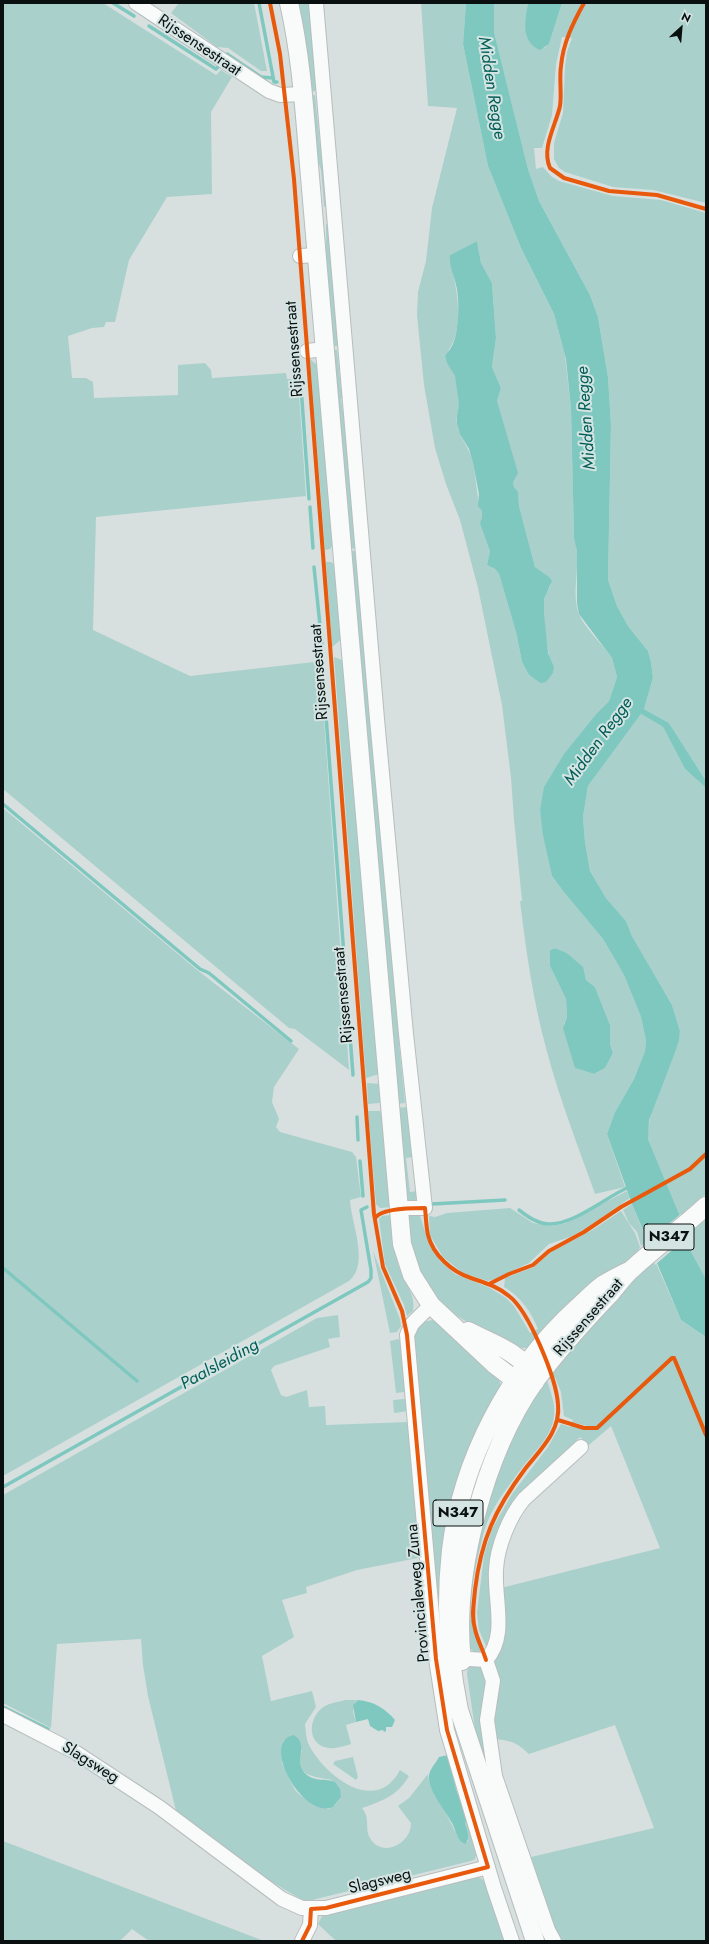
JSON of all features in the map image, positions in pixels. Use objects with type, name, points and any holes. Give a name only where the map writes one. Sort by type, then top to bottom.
[{"type":"main road","name":"Rijssensestraat","points":[[288,3],[294,30],[303,94],[308,256],[325,349],[402,1244],[407,1264],[417,1285],[431,1305],[494,1364],[515,1380]]},
{"type":"main road","name":"N347","points":[[637,1265],[701,1210]]},
{"type":"main road","name":"Rijssensestraat","points":[[450,1322],[506,1351],[527,1364],[560,1324],[603,1285],[637,1265]]},
{"type":"main road","name":"Rijssensestraat","points":[[535,1382],[588,1316],[637,1265]]},
{"type":"main road","name":"Provincialeweg Zuna","points":[[527,1364],[515,1380],[485,1436],[466,1484],[458,1513],[451,1549],[448,1594],[448,1628],[456,1658],[459,1710],[535,1941]]},
{"type":"main road","points":[[515,1380],[535,1382],[527,1364]]},
{"type":"main road","name":"Provincialeweg Zuna","points":[[456,1658],[461,1625],[465,1570],[476,1514],[488,1477],[505,1435],[535,1382]]},
{"type":"street","name":"Rijssensestraat","points":[[136,3],[269,91],[280,96],[303,94]]},
{"type":"street","points":[[316,3],[378,727],[406,1034],[425,1208],[405,1208],[398,1210]]},
{"type":"street","points":[[307,351],[325,349]]},
{"type":"street","name":"Provincialeweg Zuna","points":[[431,1305],[412,1324],[407,1334],[436,1659],[447,1730],[512,1941]]},
{"type":"street","points":[[486,1660],[493,1652],[498,1640],[496,1570],[498,1558],[507,1530],[517,1508],[524,1499],[581,1447]]},
{"type":"street","points":[[456,1658],[486,1660]]},
{"type":"street","points":[[486,1660],[493,1681],[487,1720],[496,1776],[546,1923],[554,1941]]},
{"type":"street","name":"Slagsweg","points":[[3,1715],[75,1752],[169,1814],[276,1896],[295,1906],[311,1909],[326,1908],[488,1867]]},
{"type":"street","points":[[302,1941],[310,1925],[311,1909]]},
{"type":"shaded area","points":[[3,3],[103,3],[216,75],[221,70],[232,77],[211,112],[212,194],[167,197],[129,260],[115,322],[106,322],[104,327],[92,328],[68,336],[72,378],[86,378],[93,382],[94,398],[178,395],[178,365],[205,363],[211,370],[212,378],[286,373],[287,379],[298,379],[306,496],[96,517],[93,630],[190,676],[314,662],[320,663],[349,1070],[295,1029],[289,1028],[3,789]]},
{"type":"shaded area","points":[[179,3],[254,3],[267,71],[261,71],[228,48],[217,47],[171,13]]},
{"type":"shaded area","points":[[296,3],[312,3],[319,89],[315,91],[309,92]]},
{"type":"shaded area","points":[[421,3],[466,3],[463,44],[488,166],[521,248],[554,314],[565,355],[571,409],[574,538],[577,557],[576,595],[579,614],[581,619],[612,658],[617,677],[609,701],[597,713],[562,758],[545,787],[540,810],[552,876],[603,939],[624,975],[641,1017],[646,1041],[645,1051],[634,1079],[615,1112],[607,1134],[625,1187],[595,1194],[557,1085],[537,1012],[527,957],[520,901],[522,901],[511,778],[502,705],[478,588],[460,520],[446,484],[435,448],[424,385],[417,315],[418,292],[426,261],[432,208],[457,108],[428,106]],"holes":[[[477,241],[481,263],[492,283],[496,338],[492,367],[501,388],[497,401],[514,487],[518,493],[519,506],[535,567],[551,580],[545,597],[544,613],[547,642],[553,673],[540,683],[529,675],[522,662],[516,632],[499,574],[495,569],[487,565],[490,551],[479,502],[473,463],[457,424],[459,403],[457,385],[455,375],[445,356],[454,340],[458,316],[457,296],[450,255]],[[555,948],[567,953],[582,967],[586,980],[595,987],[610,1025],[610,1044],[613,1053],[605,1068],[594,1074],[575,1068],[564,1024],[567,1017],[566,999],[550,966],[550,950]]]},
{"type":"shaded area","points":[[494,3],[528,3],[525,23],[527,37],[544,48],[549,44],[562,3],[706,3],[706,203],[653,190],[613,187],[565,172],[559,168],[554,159],[554,143],[563,113],[565,67],[567,52],[572,38],[562,37],[556,64],[552,115],[542,148],[534,148],[536,169],[543,167],[552,177],[559,181],[613,196],[661,200],[706,213],[706,781],[669,723],[644,709],[653,678],[648,651],[628,626],[617,606],[608,580],[611,425],[608,377],[598,317],[590,295],[539,201],[528,169],[494,32]]},
{"type":"shaded area","points":[[315,95],[320,144],[324,149],[340,346],[332,346],[326,274],[326,224],[329,224],[327,206],[324,207],[321,170],[314,150],[309,96]]},
{"type":"shaded area","points":[[332,350],[337,350],[341,389],[344,390],[345,399],[341,399],[343,412],[346,414],[357,548],[349,549]]},
{"type":"shaded area","points":[[310,359],[317,365],[335,542],[330,549],[325,550]]},
{"type":"shaded area","points":[[349,551],[358,551],[403,1042],[399,1043],[405,1103],[396,1104]]},
{"type":"shaded area","points":[[326,562],[331,562],[336,566],[343,638],[332,647]]},
{"type":"shaded area","points":[[334,657],[342,660],[346,666],[379,1074],[366,1078]]},
{"type":"shaded area","points":[[641,714],[663,727],[685,769],[706,788],[706,1194],[680,1216],[648,1139],[654,1101],[679,1041],[680,1031],[672,1005],[632,936],[626,921],[606,898],[590,871],[585,842],[583,817],[588,786]]},
{"type":"shaded area","points":[[3,808],[196,969],[299,1049],[274,1087],[272,1102],[279,1119],[276,1127],[280,1132],[352,1152],[356,1157],[361,1197],[350,1200],[359,1254],[355,1274],[349,1281],[3,1476]]},
{"type":"shaded area","points":[[367,1083],[381,1084],[382,1101],[379,1103],[368,1104]]},
{"type":"shaded area","points":[[408,1107],[413,1157],[406,1158],[410,1192],[417,1191],[417,1199],[410,1202],[406,1200],[396,1108]]},
{"type":"shaded area","points":[[368,1111],[383,1111],[391,1207],[380,1208],[376,1204]]},
{"type":"shaded area","points":[[627,1191],[630,1198],[585,1229],[570,1237],[549,1244],[529,1263],[488,1281],[463,1273],[443,1257],[430,1235],[429,1216],[435,1217],[447,1213],[510,1208],[533,1223],[551,1226],[563,1224]]},
{"type":"shaded area","points":[[632,1204],[647,1241],[641,1246],[637,1232],[629,1223],[623,1210]]},
{"type":"shaded area","points":[[621,1211],[635,1233],[640,1247],[635,1256],[598,1283],[531,1347],[526,1348],[511,1345],[479,1329],[453,1313],[432,1293],[423,1281],[416,1267],[410,1247],[408,1214],[419,1213],[429,1244],[441,1262],[455,1274],[490,1288],[506,1298],[514,1306],[530,1333],[538,1329],[529,1311],[515,1295],[504,1287],[505,1278],[534,1267],[551,1252],[594,1229]]},
{"type":"shaded area","points":[[391,1215],[397,1261],[413,1299],[413,1311],[407,1316],[404,1305],[385,1264],[379,1219],[382,1216]]},
{"type":"shaded area","points":[[706,1218],[706,1279],[683,1237]]},
{"type":"shaded area","points":[[373,1251],[400,1319],[401,1326],[397,1332],[390,1333]]},
{"type":"shaded area","points":[[655,1261],[681,1320],[706,1337],[706,1941],[558,1941],[531,1857],[654,1828],[615,1725],[529,1754],[514,1743],[506,1740],[495,1739],[492,1734],[499,1686],[498,1673],[493,1660],[501,1588],[660,1548],[611,1426],[589,1445],[580,1437],[522,1495],[509,1514],[494,1637],[488,1651],[479,1630],[477,1613],[484,1555],[492,1529],[512,1494],[548,1447],[561,1424],[570,1427],[571,1425],[593,1430],[591,1427],[572,1422],[573,1420],[564,1416],[561,1392],[555,1377],[547,1380],[554,1407],[554,1416],[550,1431],[500,1499],[490,1515],[484,1532],[474,1574],[471,1606],[471,1621],[480,1654],[475,1653],[468,1646],[467,1587],[489,1482],[543,1380],[587,1324]]},
{"type":"shaded area","points":[[338,1315],[340,1337],[328,1339],[330,1347],[274,1366],[271,1370],[281,1395],[286,1397],[307,1390],[309,1407],[325,1406],[326,1425],[409,1422],[423,1557],[357,1570],[306,1587],[307,1593],[282,1600],[294,1637],[262,1656],[271,1701],[312,1691],[316,1707],[305,1724],[308,1743],[317,1757],[338,1779],[352,1786],[365,1790],[378,1790],[390,1783],[400,1770],[409,1776],[405,1783],[395,1793],[377,1803],[362,1808],[367,1819],[368,1834],[375,1844],[388,1848],[401,1843],[406,1837],[410,1831],[411,1823],[398,1806],[409,1798],[428,1774],[429,1780],[457,1835],[468,1842],[465,1823],[467,1820],[477,1850],[475,1859],[471,1861],[308,1901],[302,1900],[254,1871],[177,1815],[148,1696],[141,1639],[57,1644],[51,1728],[3,1703],[3,1495],[317,1318]],"holes":[[[283,1741],[302,1750],[300,1766],[306,1774],[332,1780],[341,1797],[335,1805],[328,1809],[309,1801],[300,1795],[295,1790],[282,1763]]]},
{"type":"shaded area","points":[[434,1320],[499,1378],[501,1388],[473,1453],[442,1653],[414,1334],[422,1324],[427,1321]]},
{"type":"shaded area","points":[[398,1339],[403,1343],[406,1389],[404,1392],[396,1393],[390,1341]]},
{"type":"shaded area","points":[[404,1399],[407,1401],[409,1411],[394,1413],[393,1400]]},
{"type":"shaded area","points":[[472,1664],[479,1664],[488,1673],[488,1775],[475,1729],[467,1674],[468,1668]]},
{"type":"shaded area","points":[[345,1700],[358,1700],[355,1702],[353,1712],[356,1722],[346,1725],[351,1744],[334,1748],[322,1746],[317,1743],[312,1732],[312,1725],[317,1713],[324,1706]]},
{"type":"shaded area","points":[[353,1757],[358,1777],[356,1780],[333,1764],[335,1761]]},
{"type":"shaded area","points":[[3,1841],[264,1941],[149,1941],[132,1929],[120,1941],[3,1941]]},
{"type":"shaded area","points":[[474,1876],[481,1878],[488,1886],[507,1941],[336,1941],[318,1924],[322,1916]]},
{"type":"water","name":"Midden Regge","points":[[466,3],[494,3],[494,32],[528,169],[539,201],[590,295],[598,317],[608,377],[611,425],[608,580],[617,606],[628,626],[648,651],[653,678],[644,709],[669,723],[706,781],[706,788],[685,769],[663,727],[641,714],[588,786],[583,817],[585,842],[590,871],[606,898],[626,921],[632,936],[672,1005],[680,1031],[679,1041],[649,1120],[648,1139],[680,1216],[683,1237],[706,1279],[706,1337],[681,1320],[632,1204],[607,1134],[615,1112],[634,1079],[645,1051],[646,1041],[641,1017],[624,975],[603,939],[552,876],[543,835],[540,810],[544,787],[564,754],[597,713],[609,701],[617,677],[612,658],[579,614],[577,603],[577,551],[574,538],[571,409],[566,359],[554,314],[521,248],[488,166],[463,44]]},
{"type":"water","points":[[528,3],[562,3],[549,44],[540,50],[529,41],[525,30]]},
{"type":"water","points":[[477,241],[481,263],[492,283],[496,338],[492,367],[501,388],[497,401],[518,473],[513,482],[514,487],[518,492],[519,506],[535,567],[552,581],[544,599],[544,614],[548,653],[554,667],[553,673],[546,682],[540,683],[529,675],[522,662],[516,632],[499,574],[495,569],[487,565],[490,551],[480,523],[482,511],[478,506],[479,494],[473,463],[469,449],[460,434],[457,424],[459,404],[455,376],[447,363],[445,356],[454,340],[458,316],[458,298],[451,267],[450,255]]},
{"type":"water","points":[[555,948],[567,953],[583,967],[586,980],[595,987],[610,1025],[610,1044],[613,1053],[605,1068],[594,1074],[575,1068],[563,1028],[567,1017],[566,999],[550,966],[550,950]]},
{"type":"water","points":[[358,1700],[379,1706],[388,1712],[395,1720],[392,1727],[386,1727],[386,1731],[384,1732],[383,1730],[378,1731],[370,1726],[368,1719],[356,1722],[353,1705]]},
{"type":"water","points":[[294,1735],[301,1744],[301,1765],[307,1775],[317,1779],[335,1782],[340,1789],[341,1797],[333,1807],[321,1808],[309,1802],[298,1792],[289,1778],[283,1764],[281,1751],[284,1740]]},
{"type":"water","points":[[448,1755],[456,1789],[467,1820],[465,1823],[468,1840],[465,1844],[458,1838],[452,1823],[434,1794],[429,1782],[430,1771],[439,1757]]},
{"type":"pier","points":[[681,1214],[686,1238],[655,1265],[645,1243]]},
{"type":"waterway","points":[[113,3],[134,16]]},
{"type":"waterway","points":[[259,3],[274,82],[277,82]]},
{"type":"waterway","points":[[149,26],[216,69],[218,67]]},
{"type":"waterway","points":[[226,55],[227,54],[261,77],[273,78]]},
{"type":"waterway","points":[[299,358],[309,499]]},
{"type":"waterway","points":[[310,507],[313,548]]},
{"type":"waterway","points":[[314,567],[322,645]]},
{"type":"waterway","points":[[322,663],[353,1075]]},
{"type":"waterway","points":[[3,804],[200,969],[209,973],[291,1041]]},
{"type":"waterway","points":[[357,1117],[358,1140]]},
{"type":"waterway","points":[[360,1161],[363,1196]]},
{"type":"waterway","name":"Paalsleiding","points":[[519,1210],[530,1218],[541,1223],[560,1223],[580,1215],[629,1187]]},
{"type":"waterway","name":"Paalsleiding","points":[[432,1204],[505,1200]]},
{"type":"waterway","name":"Paalsleiding","points":[[3,1487],[368,1282],[371,1278],[371,1270],[361,1210],[367,1207]]},
{"type":"waterway","points":[[3,1268],[137,1381]]},
{"type":"waterway","points":[[3,1707],[48,1729]]},
{"type":"cycle path","points":[[270,3],[280,54],[294,179],[374,1214],[383,1267],[402,1311],[407,1335],[436,1659],[447,1730],[488,1867],[326,1908],[311,1909],[310,1925],[302,1941]]},
{"type":"cycle path","points":[[584,3],[569,33],[562,58],[560,71],[560,106],[550,137],[547,153],[550,168],[564,178],[609,191],[657,195],[706,209]]},
{"type":"cycle path","points":[[489,1284],[509,1274],[533,1265],[549,1251],[584,1232],[621,1207],[690,1169],[706,1154]]},
{"type":"cycle path","points":[[376,1217],[392,1210],[425,1208],[428,1235],[434,1249],[444,1262],[457,1272],[500,1290],[517,1304],[533,1330],[547,1362],[556,1393],[558,1414],[553,1431],[505,1498],[491,1526],[481,1556],[475,1590],[473,1619],[476,1633],[486,1660]]},
{"type":"cycle path","points":[[558,1420],[584,1428],[597,1428],[672,1358],[674,1358],[706,1435]]}]
